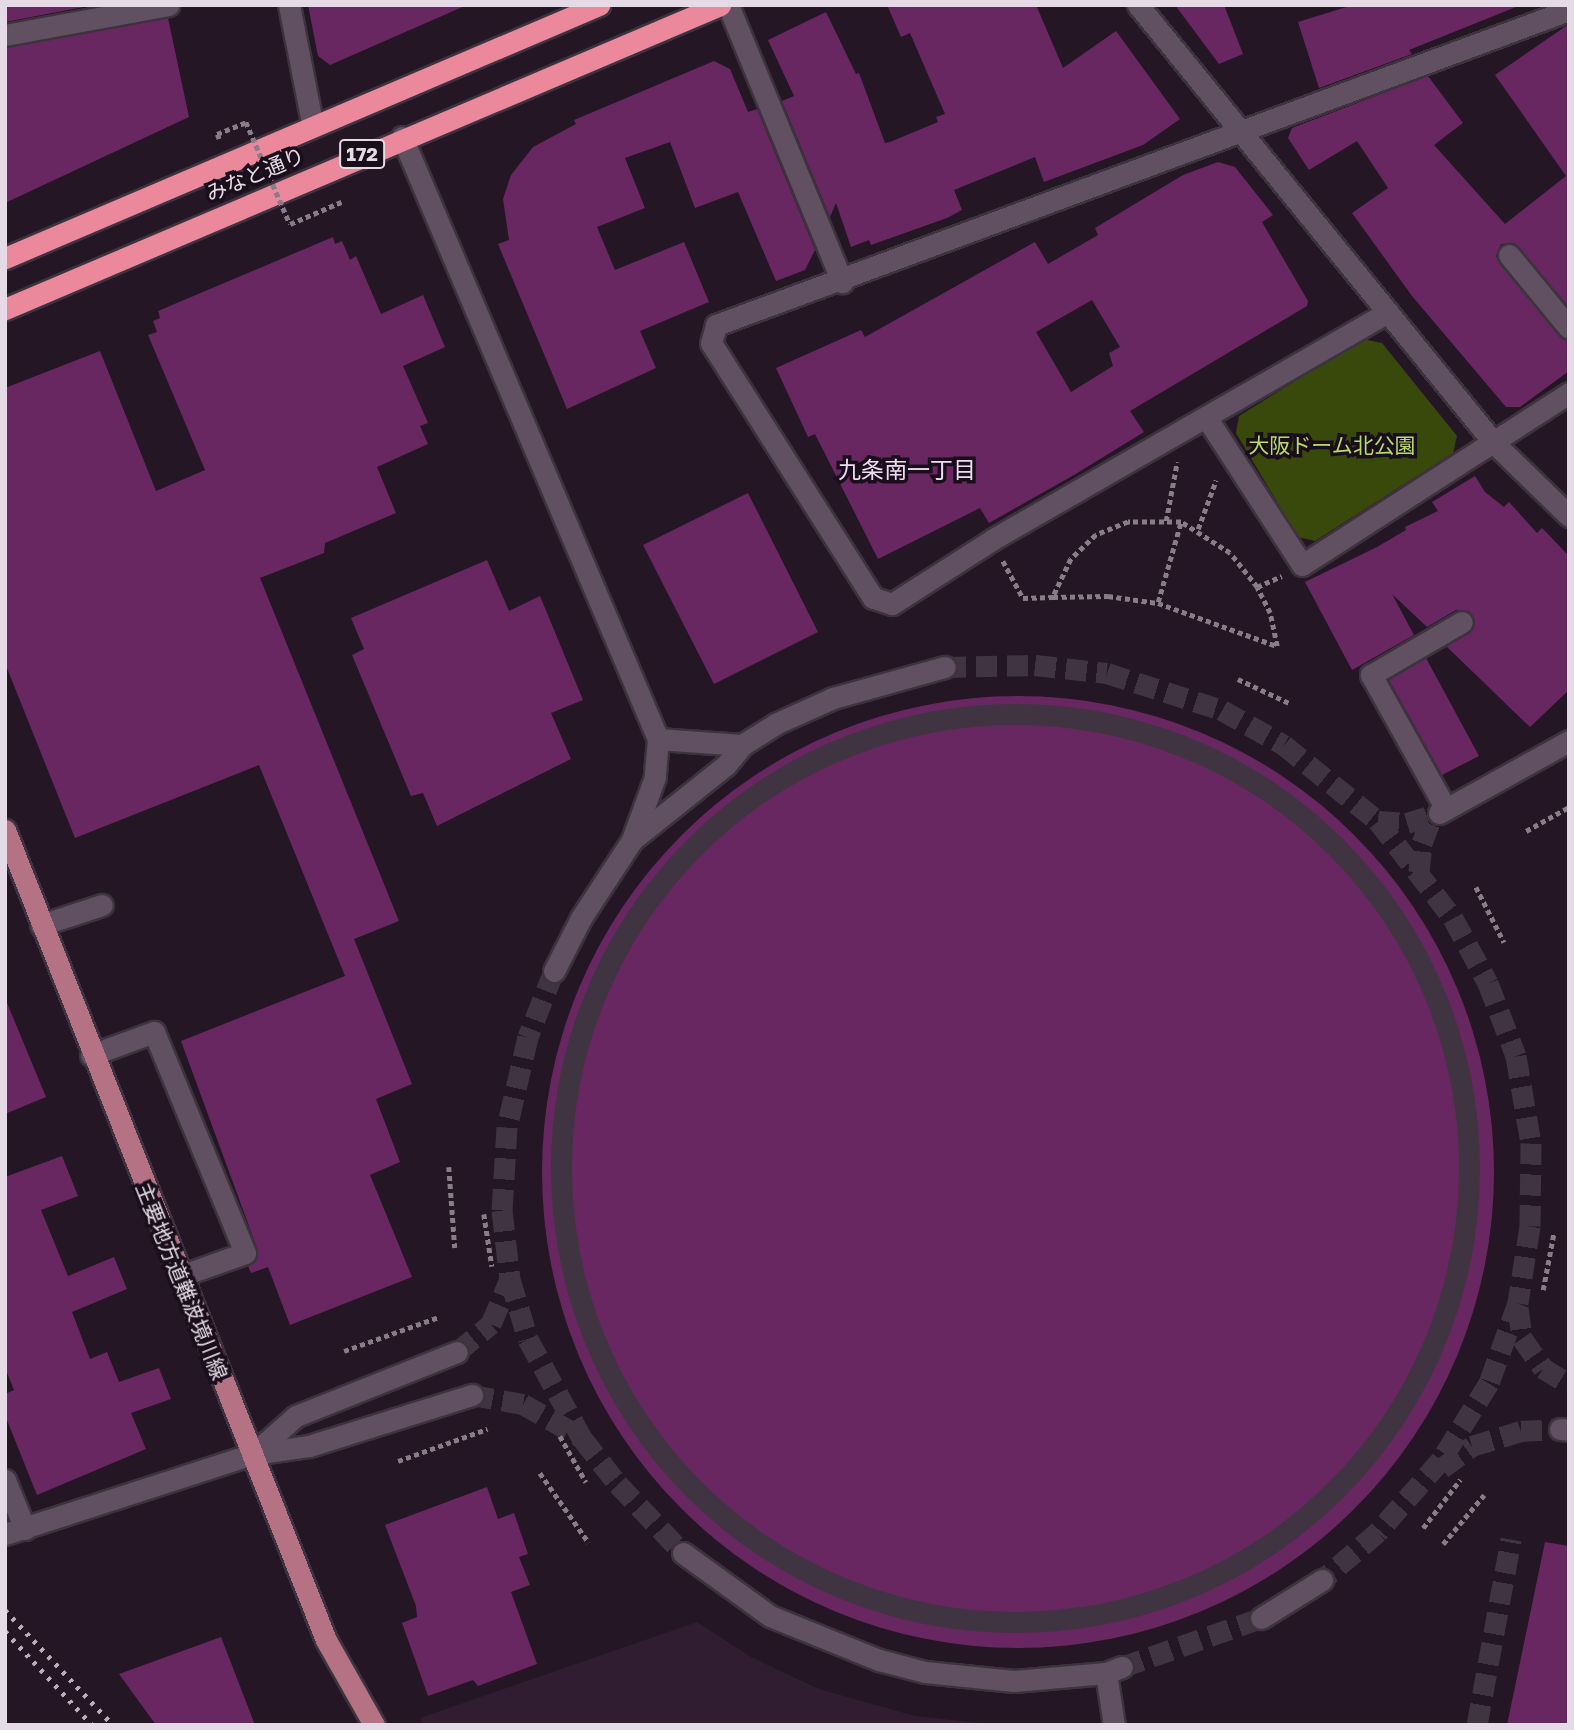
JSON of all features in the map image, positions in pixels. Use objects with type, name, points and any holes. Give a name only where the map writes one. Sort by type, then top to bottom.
[{"type":"highway","name":"みなと通り","points":[[5,258],[598,5]]},
{"type":"highway","name":"みなと通り","points":[[5,309],[402,137],[720,5]]},
{"type":"main road","name":"主要地方道難波境川線","points":[[5,830],[91,1055],[326,1640],[374,1725]]},
{"type":"street","points":[[5,35],[168,5]]},
{"type":"street","points":[[289,5],[313,127]]},
{"type":"street","points":[[729,5],[842,282]]},
{"type":"street","points":[[1138,5],[1494,443],[1569,516]]},
{"type":"street","points":[[1388,312],[992,540],[892,604],[873,598],[711,343],[716,325],[842,282],[1569,10]]},
{"type":"street","points":[[402,137],[658,739],[654,777],[632,840],[581,918],[554,971]]},
{"type":"street","points":[[1509,255],[1569,328]]},
{"type":"street","points":[[1206,417],[1302,565],[1569,393]]},
{"type":"street","points":[[1462,622],[1371,675],[1443,811],[1569,741]]},
{"type":"street","points":[[632,840],[726,765],[742,745],[833,698],[945,667]]},
{"type":"street","points":[[658,739],[742,745]]},
{"type":"street","points":[[41,925],[102,905]]},
{"type":"street","points":[[91,1055],[154,1032],[245,1253],[180,1276]]},
{"type":"street","points":[[253,1454],[296,1416],[457,1352]]},
{"type":"street","points":[[5,1480],[15,1532],[253,1454],[309,1446],[472,1395]]},
{"type":"street","points":[[683,1553],[770,1616],[879,1660],[925,1672],[1014,1681],[1114,1670],[1114,1725]]},
{"type":"street","points":[[1261,1618],[1322,1580]]},
{"type":"path","points":[[217,134],[247,122],[290,224],[341,202]]},
{"type":"path","points":[[1166,521],[1183,430]]},
{"type":"path","points":[[1198,529],[1228,450]]},
{"type":"path","points":[[992,540],[1023,598],[1108,596],[1158,603],[1276,646],[1270,613],[1257,587],[1230,553],[1198,529],[1181,522],[1128,522],[1096,535],[1071,559],[1054,597]]},
{"type":"path","points":[[1158,603],[1181,522]]},
{"type":"path","points":[[1238,679],[1289,703]]},
{"type":"path","points":[[1526,831],[1569,807]]},
{"type":"path","points":[[1476,887],[1504,943]]},
{"type":"path","points":[[449,1167],[455,1248]]},
{"type":"path","points":[[484,1214],[492,1266]]},
{"type":"path","points":[[1544,1290],[1554,1232]]},
{"type":"path","points":[[344,1351],[439,1317]]},
{"type":"path","points":[[398,1461],[487,1429]]},
{"type":"path","points":[[560,1436],[586,1482]]},
{"type":"path","points":[[540,1473],[589,1543]]},
{"type":"path","points":[[1423,1528],[1460,1480]]},
{"type":"path","points":[[1443,1544],[1484,1495]]},
{"type":"shaded area","points":[[697,1622],[751,1657],[819,1689],[915,1716],[999,1725],[424,1725],[420,1718]]},
{"type":"green space","name":"大阪ドーム北公園","points":[[1363,339],[1382,343],[1457,436],[1453,453],[1315,541],[1298,537],[1236,433],[1239,416]]},
{"type":"building","points":[[5,5],[94,5],[5,22]]},
{"type":"building","points":[[308,5],[467,5],[330,65],[318,56]]},
{"type":"building","points":[[887,5],[1036,5],[1063,68],[1116,31],[1180,119],[1143,145],[1044,182],[1035,157],[954,190],[962,210],[947,218],[871,245],[869,240],[851,247],[836,203],[830,217],[782,101],[794,96],[768,40],[826,12],[856,74],[859,73],[885,143],[890,142],[938,122],[936,117],[945,114],[910,33],[901,37]]},
{"type":"building","points":[[1175,5],[1224,5],[1243,54],[1219,64]]},
{"type":"building","points":[[1353,5],[1516,7],[1409,50],[1412,54],[1319,88],[1298,22]]},
{"type":"building","points":[[168,18],[189,117],[5,203],[5,48]]},
{"type":"building","points":[[1569,24],[1569,307],[1514,243],[1501,244],[1496,256],[1559,336],[1569,341],[1569,371],[1520,407],[1506,407],[1412,296],[1352,213],[1388,188],[1357,141],[1309,170],[1288,138],[1292,128],[1428,76],[1463,123],[1434,145],[1505,224],[1566,176],[1495,75]]},
{"type":"building","points":[[714,61],[730,69],[748,112],[757,109],[815,250],[805,270],[776,281],[738,192],[695,208],[670,142],[625,158],[645,208],[597,227],[615,270],[684,242],[709,302],[640,331],[656,368],[567,409],[498,244],[509,240],[503,199],[511,175],[533,147],[576,124],[574,120]]},
{"type":"building","points":[[1218,162],[1235,167],[1273,215],[1262,222],[1308,301],[1307,306],[1130,411],[1144,432],[1074,475],[989,523],[980,508],[878,559],[815,434],[808,437],[776,368],[861,330],[865,337],[1035,242],[1048,264],[1098,235],[1095,228],[1183,175]],"holes":[[[1092,300],[1120,347],[1109,353],[1113,366],[1071,392],[1036,332]]]},
{"type":"building","points":[[333,237],[335,244],[342,241],[350,260],[356,256],[381,314],[423,295],[445,347],[403,366],[428,423],[420,426],[428,444],[377,467],[396,513],[325,543],[324,553],[260,578],[399,921],[354,939],[412,1084],[376,1099],[400,1162],[370,1175],[412,1277],[290,1325],[268,1267],[251,1273],[248,1266],[256,1261],[257,1248],[181,1041],[345,976],[259,765],[75,838],[5,663],[5,388],[100,351],[156,491],[205,470],[148,335],[157,332],[153,321],[160,318],[158,311]]},
{"type":"building","points":[[1475,476],[1485,492],[1504,507],[1509,502],[1537,533],[1542,528],[1569,556],[1569,690],[1530,727],[1446,646],[1473,629],[1475,621],[1469,611],[1456,610],[1427,627],[1392,594],[1414,635],[1352,670],[1305,582],[1377,547],[1406,530],[1405,527],[1438,511],[1432,502]]},
{"type":"building","points":[[748,493],[818,632],[714,684],[643,545]]},
{"type":"building","points":[[487,560],[509,611],[540,596],[583,700],[551,713],[571,759],[437,826],[423,793],[411,796],[352,655],[364,649],[351,618]]},
{"type":"building","points":[[1426,658],[1479,756],[1442,775],[1389,680]]},
{"type":"building","points":[[1018,696],[1111,705],[1200,733],[1242,752],[1282,776],[1320,804],[1354,836],[1386,870],[1414,908],[1438,948],[1457,990],[1485,1079],[1494,1172],[1485,1265],[1457,1354],[1438,1396],[1414,1436],[1386,1474],[1354,1508],[1320,1540],[1282,1568],[1242,1592],[1200,1611],[1111,1639],[1018,1648],[925,1639],[836,1611],[794,1592],[754,1568],[716,1540],[682,1508],[650,1474],[622,1436],[598,1396],[579,1354],[551,1265],[542,1172],[551,1079],[579,990],[598,948],[622,908],[650,870],[682,836],[716,804],[754,776],[794,752],[836,733],[925,705]]},
{"type":"building","points":[[5,998],[46,1097],[5,1114]]},
{"type":"building","points":[[62,1156],[78,1196],[41,1210],[68,1276],[114,1257],[127,1289],[72,1312],[90,1359],[107,1352],[119,1382],[159,1368],[171,1399],[131,1413],[146,1449],[37,1495],[5,1415],[5,1394],[14,1390],[5,1368],[5,1177]]},
{"type":"building","points":[[487,1487],[498,1519],[514,1513],[528,1554],[519,1557],[530,1585],[511,1592],[537,1664],[478,1686],[473,1680],[428,1696],[402,1623],[417,1617],[416,1606],[385,1525]]},
{"type":"building","points":[[1545,1542],[1569,1546],[1569,1725],[1507,1725]]},
{"type":"building","points":[[221,1637],[255,1725],[156,1725],[119,1674]]},
{"type":"tunnel","points":[[945,667],[1035,665],[1107,673],[1222,710],[1284,745],[1378,821],[1453,918],[1488,983],[1516,1056],[1531,1143],[1530,1226],[1518,1303],[1489,1383],[1441,1460],[1378,1532],[1322,1580]]},
{"type":"tunnel","points":[[1015,714],[1060,716],[1104,723],[1189,749],[1267,790],[1303,817],[1336,847],[1366,880],[1393,916],[1434,994],[1460,1079],[1467,1123],[1469,1168],[1467,1213],[1460,1257],[1434,1342],[1393,1420],[1366,1456],[1336,1489],[1303,1519],[1267,1546],[1189,1587],[1104,1613],[1060,1620],[1015,1622],[970,1620],[926,1613],[841,1587],[763,1546],[727,1519],[694,1489],[664,1456],[637,1420],[596,1342],[570,1257],[563,1213],[561,1168],[563,1123],[570,1079],[596,994],[637,916],[664,880],[694,847],[727,817],[763,790],[841,749],[926,723],[970,716],[1015,714]]},
{"type":"tunnel","points":[[1378,821],[1407,823],[1439,813]]},
{"type":"tunnel","points":[[1419,872],[1422,843],[1432,817]]},
{"type":"tunnel","points":[[554,971],[528,1037],[507,1127],[502,1210],[510,1279],[528,1339],[582,1438],[618,1484],[683,1553]]},
{"type":"tunnel","points":[[457,1352],[491,1324],[510,1279]]},
{"type":"tunnel","points":[[1518,1308],[1522,1338],[1543,1368],[1569,1384]]},
{"type":"tunnel","points":[[472,1395],[523,1404],[581,1437]]},
{"type":"tunnel","points":[[1442,1468],[1472,1446],[1521,1431],[1560,1429]]},
{"type":"tunnel","points":[[1477,1725],[1511,1539]]},
{"type":"tunnel","points":[[1122,1667],[1261,1618]]},
{"type":"railway","points":[[5,1610],[113,1725]]},
{"type":"railway","points":[[5,1631],[92,1725]]},
{"type":"district","name":"九条南一丁目","points":[[907,469]]}]
